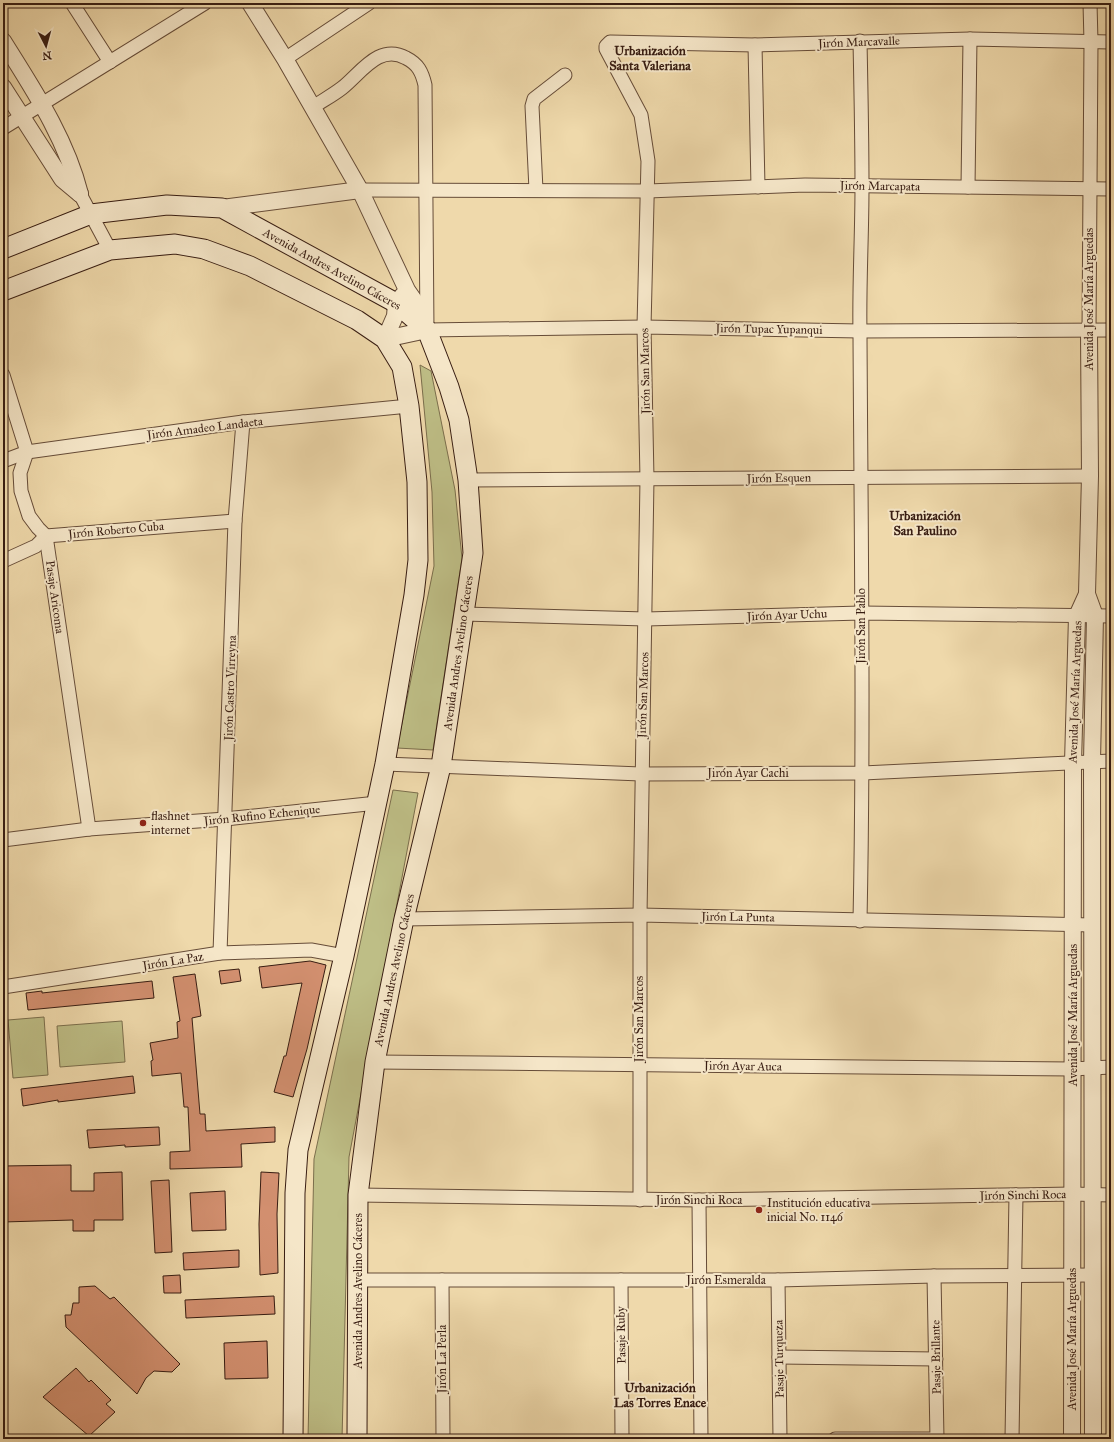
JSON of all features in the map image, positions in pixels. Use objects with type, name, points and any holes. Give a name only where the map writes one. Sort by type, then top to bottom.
[{"type":"main road","name":"Avenida Andres Avelino Cáceres","points":[[3,249],[91,214],[167,206],[222,208],[402,297],[427,330],[450,388],[459,420],[468,480],[473,553],[441,766],[404,919],[375,1062],[358,1195],[359,1280],[357,1439]]},
{"type":"main road","points":[[3,291],[110,250],[175,244],[204,250],[250,266],[357,320],[385,339],[402,368],[409,406],[417,482],[418,560],[414,595],[385,764],[344,956],[298,1150],[295,1193],[293,1439]]},
{"type":"street","points":[[72,3],[110,62]]},
{"type":"street","points":[[3,128],[205,3]]},
{"type":"street","points":[[250,3],[286,59],[360,190],[402,297],[385,339]]},
{"type":"street","name":"Avenida José María Arguedas","points":[[1090,3],[1090,476],[1088,594],[1095,616],[1092,761],[1091,1067],[1093,1195],[1093,1439]]},
{"type":"street","points":[[286,59],[363,4]]},
{"type":"street","points":[[968,187],[970,39]]},
{"type":"street","name":"Jirón Marcavalle","points":[[608,43],[756,45],[970,39],[1111,42]]},
{"type":"street","points":[[3,41],[43,104],[75,172],[80,194],[110,250]]},
{"type":"street","name":"Jirón San Pablo","points":[[860,41],[862,185],[860,331],[863,773],[860,921]]},
{"type":"street","name":"Jirón San Marcos","points":[[608,43],[606,49],[641,115],[648,162],[644,327],[647,479],[646,620],[641,774],[639,1065],[640,1200]]},
{"type":"street","points":[[756,45],[758,187]]},
{"type":"street","points":[[313,107],[342,88],[368,63],[384,55],[392,53],[399,54],[413,62],[423,74],[425,85],[427,330],[385,339]]},
{"type":"street","points":[[536,190],[532,106],[534,99],[565,75]]},
{"type":"street","points":[[3,87],[62,179],[80,194]]},
{"type":"street","name":"Jirón Marcapata","points":[[360,190],[648,190],[862,185],[1111,189]]},
{"type":"street","points":[[222,208],[360,190]]},
{"type":"street","name":"Jirón Tupac Yupanqui","points":[[427,330],[644,327],[860,331],[1111,330]]},
{"type":"street","points":[[3,375],[27,452],[20,473],[21,491],[30,516],[38,528],[46,536],[36,546],[3,561]]},
{"type":"street","name":"Jirón Amadeo Landaeta","points":[[3,461],[27,452],[243,422],[409,406]]},
{"type":"street","name":"Jirón Castro Virreyna","points":[[220,953],[236,521],[243,422]]},
{"type":"street","name":"Jirón Esquen","points":[[468,480],[1090,476]]},
{"type":"street","name":"Jirón Roberto Cuba","points":[[46,536],[236,521]]},
{"type":"street","name":"Pasaje Aricoma","points":[[46,536],[89,829]]},
{"type":"street","name":"Avenida José María Arguedas","points":[[1072,1439],[1072,763],[1077,616],[1088,594]]},
{"type":"street","name":"Jirón Ayar Uchu","points":[[463,614],[646,620],[861,613],[1111,616]]},
{"type":"street","name":"Jirón Ayar Cachi","points":[[385,764],[641,774],[863,773],[1111,761]]},
{"type":"street","name":"Jirón Rufino Echenique","points":[[3,840],[89,829],[225,819],[377,803]]},
{"type":"street","name":"Jirón La Punta","points":[[404,919],[640,915],[1092,925]]},
{"type":"street","name":"Jirón La Paz","points":[[3,987],[220,953],[311,950],[344,956]]},
{"type":"street","name":"Jirón Ayar Auca","points":[[375,1062],[1072,1069],[1111,1067]]},
{"type":"street","name":"Jirón Sinchi Roca","points":[[358,1195],[640,1200],[1072,1194],[1111,1195]]},
{"type":"street","points":[[1012,1439],[1016,1195]]},
{"type":"street","points":[[699,1200],[701,1439]]},
{"type":"street","name":"Jirón Esmeralda","points":[[359,1280],[778,1280],[934,1276],[1093,1275]]},
{"type":"street","name":"Pasaje Brillante","points":[[934,1276],[937,1439]]},
{"type":"street","name":"Jirón La Perla","points":[[442,1280],[443,1439]]},
{"type":"street","name":"Pasaje Ruby","points":[[620,1280],[622,1439]]},
{"type":"street","name":"Pasaje Turqueza","points":[[778,1280],[780,1439]]},
{"type":"street","points":[[779,1357],[936,1359]]},
{"type":"street","points":[[835,1439],[937,1439]]},
{"type":"green space","points":[[420,365],[431,371],[455,490],[462,558],[433,750],[397,748],[434,566],[432,492]]},
{"type":"green space","points":[[393,790],[418,793],[349,1157],[342,1439],[308,1439],[314,1159]]},
{"type":"green space","points":[[44,1017],[48,1075],[13,1078],[8,1020]]},
{"type":"green space","points":[[122,1021],[125,1062],[60,1067],[57,1026]]},
{"type":"building","points":[[310,961],[326,965],[307,1049],[293,1097],[274,1092],[284,1056],[286,1056],[302,983],[262,988],[259,967]]},
{"type":"building","points":[[239,969],[241,981],[221,984],[219,971]]},
{"type":"building","points":[[195,974],[201,1016],[192,1018],[200,1114],[205,1114],[206,1131],[275,1127],[275,1142],[241,1144],[242,1167],[170,1169],[170,1152],[190,1151],[188,1107],[184,1107],[181,1073],[152,1076],[151,1061],[153,1060],[150,1043],[178,1038],[177,1022],[180,1021],[173,977]]},
{"type":"building","points":[[152,981],[154,998],[28,1010],[26,993],[42,991],[42,993]]},
{"type":"building","points":[[133,1076],[135,1093],[58,1102],[58,1100],[23,1106],[21,1089]]},
{"type":"building","points":[[159,1127],[160,1145],[125,1147],[125,1145],[89,1148],[87,1130]]},
{"type":"building","points":[[71,1165],[71,1191],[94,1191],[94,1173],[122,1172],[123,1220],[94,1220],[94,1231],[73,1231],[73,1220],[3,1222],[3,1166]]},
{"type":"building","points":[[261,1172],[279,1173],[277,1214],[278,1273],[260,1275],[259,1224]]},
{"type":"building","points":[[169,1180],[172,1252],[155,1253],[151,1181]]},
{"type":"building","points":[[225,1191],[226,1230],[192,1231],[190,1193]]},
{"type":"building","points":[[239,1250],[239,1267],[184,1270],[183,1253]]},
{"type":"building","points":[[180,1275],[181,1293],[164,1293],[163,1276]]},
{"type":"building","points":[[95,1286],[110,1299],[114,1297],[180,1364],[172,1372],[154,1371],[146,1378],[137,1394],[66,1327],[65,1315],[71,1315],[73,1303],[79,1303],[79,1287]]},
{"type":"building","points":[[274,1296],[275,1314],[186,1318],[185,1300]]},
{"type":"building","points":[[267,1341],[268,1378],[225,1379],[224,1343]]},
{"type":"building","points":[[76,1368],[89,1382],[91,1380],[111,1400],[106,1404],[115,1412],[89,1436],[43,1397]]},
{"type":"place","name":"flashnet internet","points":[[143,823]]},
{"type":"place","name":"Institución educativa inicial No. 1146","points":[[759,1210]]},
{"type":"district","name":"Urbanización Santa Valeriana","points":[[650,58]]},
{"type":"district","name":"Urbanización San Paulino","points":[[925,524]]},
{"type":"district","name":"Urbanización Las Torres Enace","points":[[660,1396]]}]
